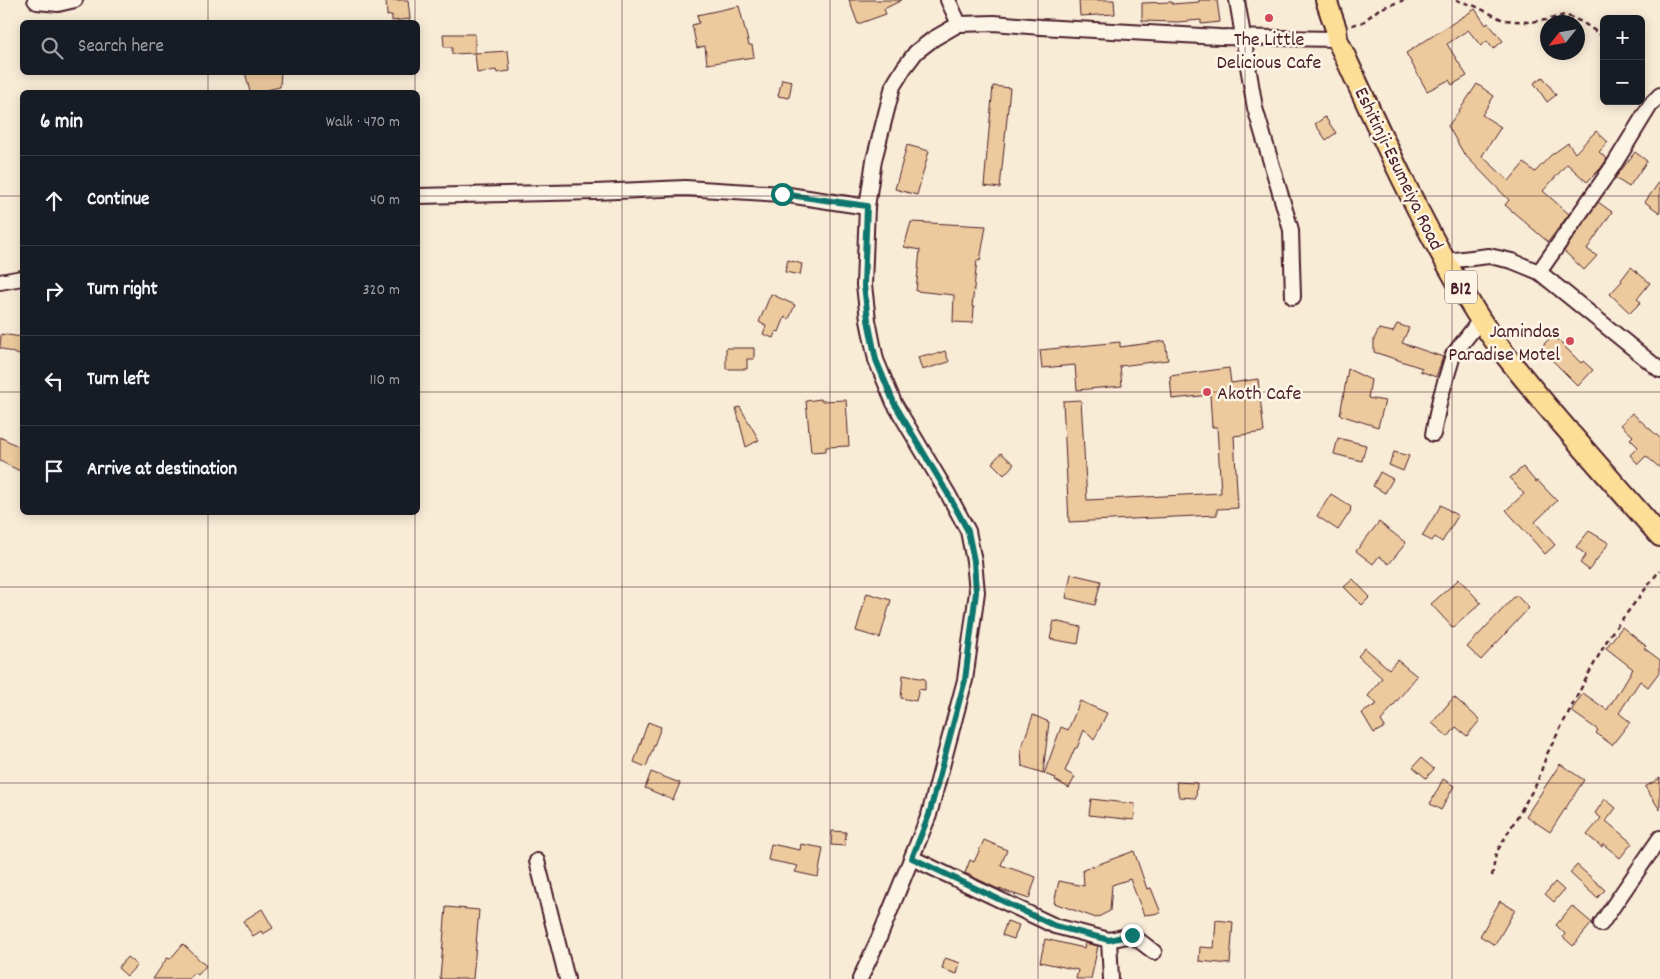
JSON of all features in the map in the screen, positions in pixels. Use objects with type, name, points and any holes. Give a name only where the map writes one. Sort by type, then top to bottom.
[{"type":"highway","name":"Eshitinji-Esumeiya Road","points":[[1326,0],[1336,34],[1391,155],[1446,261],[1481,320],[1510,362],[1660,536]]},
{"type":"street","points":[[36,0],[37,2],[58,4],[75,0]]},
{"type":"street","points":[[948,0],[959,24]]},
{"type":"street","points":[[1237,0],[1255,108],[1291,230],[1293,296]]},
{"type":"street","points":[[860,979],[879,938],[929,815],[965,680],[976,592],[974,561],[968,531],[931,464],[894,403],[876,360],[868,320],[864,285],[867,206],[874,160],[893,86],[916,52],[933,39],[959,24],[994,23],[1218,37],[1336,34]]},
{"type":"street","points":[[1538,272],[1614,166],[1651,104],[1660,95]]},
{"type":"street","points":[[420,196],[685,188],[782,194],[867,206]]},
{"type":"street","points":[[1446,261],[1489,256],[1512,261],[1538,272],[1660,370]]},
{"type":"street","points":[[0,282],[20,278]]},
{"type":"street","points":[[1433,434],[1440,399],[1453,355],[1481,320]]},
{"type":"street","points":[[1601,924],[1660,838]]},
{"type":"street","points":[[912,858],[1055,926],[1109,940],[1132,935],[1154,952]]},
{"type":"street","points":[[537,861],[567,979]]},
{"type":"street","points":[[1109,940],[1111,979]]},
{"type":"path","points":[[1336,34],[1363,22],[1379,9],[1404,0]]},
{"type":"path","points":[[1456,0],[1475,6],[1503,20],[1528,22],[1565,15],[1582,22],[1600,34]]},
{"type":"path","points":[[1492,876],[1496,853],[1537,782],[1546,754],[1588,674],[1610,635],[1660,570]]},
{"type":"building","points":[[386,0],[408,0],[410,19],[392,20],[392,15],[387,16]]},
{"type":"building","points":[[849,0],[902,0],[884,9],[886,14],[858,24]]},
{"type":"building","points":[[1079,0],[1114,0],[1115,14],[1080,16]]},
{"type":"building","points":[[1199,0],[1217,0],[1220,22],[1201,24],[1201,20],[1177,22],[1142,21],[1142,3],[1172,2],[1172,4],[1199,2]]},
{"type":"building","points":[[739,6],[754,57],[707,64],[705,46],[697,48],[692,25],[699,23],[697,15]]},
{"type":"building","points":[[1475,9],[1486,25],[1488,23],[1503,41],[1493,49],[1487,41],[1481,46],[1468,30],[1447,44],[1467,76],[1452,85],[1449,80],[1427,91],[1406,53]]},
{"type":"building","points":[[443,34],[475,34],[475,53],[452,54],[452,47],[444,47]]},
{"type":"building","points":[[508,51],[510,71],[497,73],[496,70],[477,73],[475,53]]},
{"type":"building","points":[[246,75],[281,75],[280,87],[267,90],[250,90]]},
{"type":"building","points":[[1543,77],[1556,95],[1547,102],[1534,83]]},
{"type":"building","points":[[782,79],[792,81],[789,98],[778,96]]},
{"type":"building","points":[[1477,84],[1494,96],[1482,115],[1501,127],[1482,156],[1509,181],[1524,163],[1535,172],[1550,156],[1568,143],[1575,153],[1596,131],[1608,142],[1599,152],[1607,159],[1587,182],[1567,164],[1543,191],[1569,214],[1548,242],[1505,205],[1509,200],[1464,154],[1448,126]]},
{"type":"building","points":[[993,86],[1010,88],[1000,188],[984,186]]},
{"type":"building","points":[[1325,117],[1336,133],[1326,140],[1315,124]]},
{"type":"building","points":[[907,145],[929,151],[917,195],[895,189]]},
{"type":"building","points":[[1635,152],[1647,161],[1629,187],[1615,178]]},
{"type":"building","points":[[1660,181],[1660,213],[1645,202]]},
{"type":"building","points":[[1598,202],[1612,212],[1587,249],[1597,256],[1584,270],[1564,251]]},
{"type":"building","points":[[911,222],[986,226],[980,261],[977,260],[972,307],[974,307],[973,323],[953,322],[954,295],[916,291],[920,250],[904,247]]},
{"type":"building","points":[[788,260],[802,264],[800,275],[785,272]]},
{"type":"building","points":[[1631,267],[1650,283],[1637,299],[1641,302],[1630,313],[1610,294]]},
{"type":"building","points":[[771,294],[795,305],[789,319],[785,317],[779,332],[776,331],[773,338],[763,334],[766,326],[759,322]]},
{"type":"building","points":[[1397,324],[1409,328],[1402,343],[1443,357],[1436,377],[1420,371],[1422,368],[1374,352],[1374,339],[1379,329],[1393,332]]},
{"type":"building","points":[[1,334],[20,337],[20,355],[0,348]]},
{"type":"building","points":[[1553,335],[1581,363],[1583,361],[1593,370],[1578,386],[1540,348]]},
{"type":"building","points":[[1165,341],[1168,360],[1120,366],[1122,386],[1077,390],[1075,365],[1042,368],[1040,350],[1120,342],[1120,347]]},
{"type":"building","points":[[726,348],[754,348],[754,359],[747,359],[747,369],[726,369]]},
{"type":"building","points":[[945,351],[949,362],[922,370],[918,357],[930,354],[931,356]]},
{"type":"building","points":[[1229,368],[1231,383],[1258,379],[1264,432],[1234,436],[1238,508],[1217,509],[1217,515],[1069,522],[1063,401],[1081,400],[1087,500],[1221,493],[1217,427],[1212,427],[1210,395],[1172,399],[1170,376]]},
{"type":"building","points":[[1348,369],[1371,380],[1368,398],[1385,401],[1378,427],[1340,415]]},
{"type":"building","points":[[821,399],[821,401],[846,400],[849,446],[826,447],[826,451],[811,452],[806,401]]},
{"type":"building","points":[[740,407],[759,440],[746,447],[736,408]]},
{"type":"building","points":[[1632,413],[1660,438],[1660,468],[1646,456],[1638,464],[1630,455],[1638,447],[1630,439],[1633,436],[1621,425]]},
{"type":"building","points":[[0,437],[20,447],[20,471],[0,461]]},
{"type":"building","points":[[1338,438],[1366,445],[1362,461],[1334,454]]},
{"type":"building","points":[[1394,452],[1409,456],[1403,471],[1389,465]]},
{"type":"building","points":[[1001,453],[1014,464],[1004,475],[992,463]]},
{"type":"building","points":[[1523,467],[1557,501],[1535,522],[1555,545],[1545,554],[1506,510],[1524,494],[1510,478]]},
{"type":"building","points":[[1380,472],[1393,479],[1385,493],[1373,486]]},
{"type":"building","points":[[1331,494],[1351,507],[1350,512],[1338,530],[1317,516]]},
{"type":"building","points":[[1441,505],[1458,516],[1442,542],[1435,537],[1432,541],[1422,536]]},
{"type":"building","points":[[1379,522],[1406,543],[1389,564],[1379,556],[1373,564],[1356,551]]},
{"type":"building","points":[[1589,531],[1609,543],[1589,570],[1580,563],[1586,555],[1576,547]]},
{"type":"building","points":[[1071,574],[1101,581],[1095,605],[1066,598]]},
{"type":"building","points":[[1353,579],[1370,597],[1362,605],[1344,587]]},
{"type":"building","points":[[1459,579],[1481,603],[1453,628],[1431,604]]},
{"type":"building","points":[[867,593],[891,600],[880,638],[856,631]]},
{"type":"building","points":[[1516,595],[1529,608],[1481,660],[1467,647]]},
{"type":"building","points":[[1054,621],[1081,627],[1078,644],[1050,639]]},
{"type":"building","points":[[1622,627],[1660,660],[1660,671],[1648,687],[1640,681],[1619,713],[1630,722],[1612,745],[1596,733],[1598,730],[1571,711],[1583,693],[1607,710],[1633,669],[1606,648]]},
{"type":"building","points":[[1365,648],[1389,669],[1397,660],[1417,676],[1381,721],[1385,727],[1374,733],[1362,713],[1377,704],[1368,696],[1382,678],[1358,656]]},
{"type":"building","points":[[903,675],[925,679],[925,690],[919,689],[916,701],[901,698]]},
{"type":"building","points":[[1454,697],[1480,720],[1467,736],[1456,727],[1448,737],[1432,723]]},
{"type":"building","points":[[1080,701],[1107,713],[1094,740],[1084,730],[1065,771],[1075,777],[1069,788],[1055,780],[1056,778],[1044,774],[1061,727],[1068,730]]},
{"type":"building","points":[[1033,715],[1049,722],[1043,773],[1022,766],[1021,749]]},
{"type":"building","points":[[648,722],[661,727],[646,767],[634,762]]},
{"type":"building","points":[[1421,758],[1434,769],[1426,778],[1413,767]]},
{"type":"building","points":[[1560,764],[1584,780],[1550,832],[1526,816]]},
{"type":"building","points":[[651,772],[680,783],[673,800],[645,788]]},
{"type":"building","points":[[1660,778],[1660,810],[1645,787]]},
{"type":"building","points":[[1443,779],[1454,786],[1441,810],[1430,804]]},
{"type":"building","points":[[1176,782],[1197,783],[1196,798],[1179,797]]},
{"type":"building","points":[[1091,799],[1135,804],[1134,820],[1089,815]]},
{"type":"building","points":[[1605,799],[1616,808],[1606,821],[1632,843],[1620,858],[1603,844],[1602,847],[1587,835],[1601,818],[1595,813]]},
{"type":"building","points":[[832,831],[846,832],[845,846],[831,845]]},
{"type":"building","points":[[984,840],[1007,850],[1001,865],[1036,877],[1029,899],[996,888],[965,873],[970,860],[974,862]]},
{"type":"building","points":[[771,844],[800,850],[801,844],[823,848],[818,877],[795,872],[798,866],[768,860]]},
{"type":"building","points":[[1134,851],[1147,889],[1151,888],[1161,913],[1144,915],[1130,879],[1112,885],[1110,911],[1096,918],[1054,903],[1059,881],[1084,886],[1083,870]]},
{"type":"building","points":[[1577,865],[1605,890],[1597,898],[1570,873]]},
{"type":"building","points":[[1555,882],[1564,890],[1554,902],[1545,894]]},
{"type":"building","points":[[1500,901],[1515,910],[1495,945],[1480,936]]},
{"type":"building","points":[[1572,906],[1592,923],[1573,946],[1563,937],[1565,934],[1556,925]]},
{"type":"building","points":[[446,907],[479,910],[473,979],[440,979]]},
{"type":"building","points":[[262,909],[273,928],[263,934],[261,931],[253,936],[243,921]]},
{"type":"building","points":[[1216,920],[1233,922],[1230,964],[1199,961],[1200,947],[1214,948]]},
{"type":"building","points":[[1007,921],[1019,925],[1014,939],[1002,935]]},
{"type":"building","points":[[1045,939],[1084,948],[1085,943],[1098,946],[1091,979],[1076,979],[1078,970],[1040,962]]},
{"type":"building","points":[[183,944],[206,966],[198,975],[194,972],[189,979],[153,979],[167,958],[170,959]]},
{"type":"building","points":[[127,957],[137,965],[127,976],[118,968]]},
{"type":"building","points":[[945,958],[960,963],[957,974],[942,969]]},
{"type":"place","name":"The Little Delicious Cafe","points":[[1269,18]]},
{"type":"place","name":"Jamindas Paradise Motel","points":[[1570,341]]},
{"type":"place","name":"Akoth Cafe","points":[[1207,392]]},
{"type":"route","points":[[782,194],[867,206],[864,285],[868,320],[876,360],[894,403],[923,450],[968,531],[974,561],[976,592],[965,680],[929,815],[912,858],[1055,926],[1109,940],[1132,935]]}]
